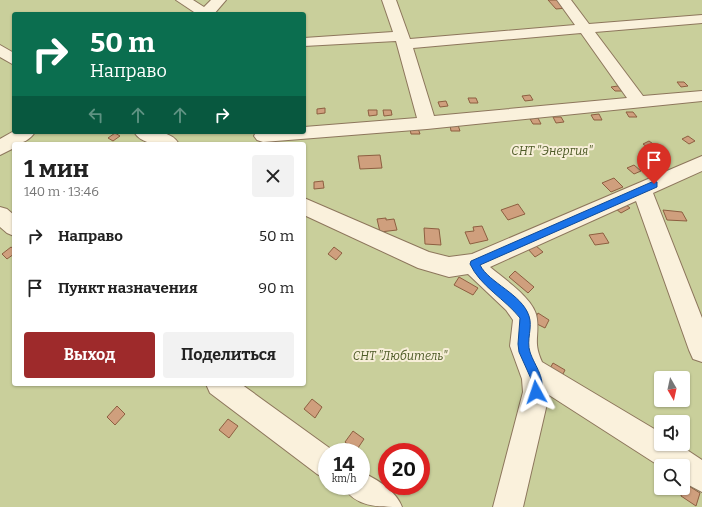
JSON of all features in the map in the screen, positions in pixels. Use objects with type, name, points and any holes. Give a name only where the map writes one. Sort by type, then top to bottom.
[{"type":"lane","points":[[183,0],[205,12]]},
{"type":"lane","points":[[208,12],[219,0]]},
{"type":"lane","points":[[389,0],[403,40],[414,83],[427,123]]},
{"type":"lane","points":[[564,0],[639,103]]},
{"type":"lane","points":[[306,42],[403,40],[702,19]]},
{"type":"lane","points":[[0,50],[12,59]]},
{"type":"lane","points":[[306,133],[427,123],[702,96]]},
{"type":"lane","points":[[0,148],[23,134]]},
{"type":"lane","points":[[148,134],[166,142]]},
{"type":"lane","points":[[263,136],[288,134]]},
{"type":"lane","points":[[306,207],[426,261],[449,267],[474,264],[702,163]]},
{"type":"lane","points":[[642,190],[702,350]]},
{"type":"lane","points":[[0,215],[12,225]]},
{"type":"lane","points":[[474,264],[478,271],[514,302],[525,317],[523,344],[537,380],[536,392],[508,507]]},
{"type":"lane","points":[[535,372],[639,435],[702,477]]},
{"type":"lane","points":[[222,386],[318,457]]},
{"type":"lane","points":[[370,494],[388,507]]},
{"type":"green space","name":"СНТ \"Энергия\"","points":[[0,0],[702,0],[702,507],[0,507]]},
{"type":"building","points":[[548,0],[560,0],[567,8],[556,9]]},
{"type":"building","points":[[677,82],[684,82],[688,86],[681,87]]},
{"type":"building","points":[[618,86],[622,91],[615,91],[611,87]]},
{"type":"building","points":[[530,95],[533,100],[525,101],[522,96]]},
{"type":"building","points":[[468,98],[476,98],[478,103],[470,103]]},
{"type":"building","points":[[446,101],[448,106],[440,107],[438,102]]},
{"type":"building","points":[[325,108],[325,113],[317,114],[317,109]]},
{"type":"building","points":[[368,110],[377,110],[377,115],[369,116]]},
{"type":"building","points":[[383,110],[391,110],[392,115],[384,116]]},
{"type":"building","points":[[626,112],[633,112],[637,117],[629,117]]},
{"type":"building","points":[[599,114],[602,120],[594,120],[591,115]]},
{"type":"building","points":[[553,117],[561,117],[564,122],[556,123]]},
{"type":"building","points":[[538,118],[541,124],[533,124],[530,119]]},
{"type":"building","points":[[450,125],[458,125],[460,131],[451,131]]},
{"type":"building","points":[[418,128],[420,134],[411,134],[410,129]]},
{"type":"building","points":[[114,134],[120,136],[113,141],[108,138]]},
{"type":"building","points":[[688,136],[695,141],[689,144],[682,139]]},
{"type":"building","points":[[649,141],[656,146],[650,149],[643,144]]},
{"type":"building","points":[[380,155],[382,168],[360,169],[358,156]]},
{"type":"building","points":[[634,165],[641,171],[634,174],[627,168]]},
{"type":"building","points":[[614,178],[623,187],[611,192],[602,183]]},
{"type":"building","points":[[323,181],[324,188],[314,189],[314,182]]},
{"type":"building","points":[[518,204],[525,214],[508,220],[501,210]]},
{"type":"building","points":[[625,204],[630,208],[621,213],[616,209]]},
{"type":"building","points":[[663,210],[682,212],[687,221],[667,220]]},
{"type":"building","points":[[386,218],[386,220],[394,219],[397,230],[380,232],[377,219]]},
{"type":"building","points":[[482,226],[488,240],[470,244],[465,232],[474,231],[473,227]]},
{"type":"building","points":[[424,228],[439,229],[441,245],[425,244]]},
{"type":"building","points":[[603,233],[609,243],[595,245],[589,235]]},
{"type":"building","points":[[535,245],[543,252],[535,257],[528,249]]},
{"type":"building","points":[[334,247],[342,253],[336,260],[328,254]]},
{"type":"building","points":[[12,248],[12,255],[7,259],[2,254]]},
{"type":"building","points":[[515,271],[534,287],[528,293],[509,277]]},
{"type":"building","points":[[459,277],[478,288],[473,295],[454,285]]},
{"type":"building","points":[[538,313],[549,320],[545,328],[533,322]]},
{"type":"building","points":[[553,363],[565,370],[560,380],[548,372]]},
{"type":"building","points":[[312,399],[322,407],[315,418],[304,409]]},
{"type":"building","points":[[117,406],[125,414],[115,425],[107,417]]},
{"type":"building","points":[[228,419],[238,426],[229,438],[219,430]]},
{"type":"building","points":[[353,431],[364,439],[361,443],[345,442]]},
{"type":"building","points":[[690,487],[700,493],[696,506],[681,496],[690,495]]},
{"type":"route","points":[[536,392],[537,380],[535,372],[529,362],[523,344],[526,323],[525,317],[514,302],[484,277],[474,264],[654,184]]},
{"type":"park label","name":"СНТ \"Любитель\"","points":[[400,356]]}]
